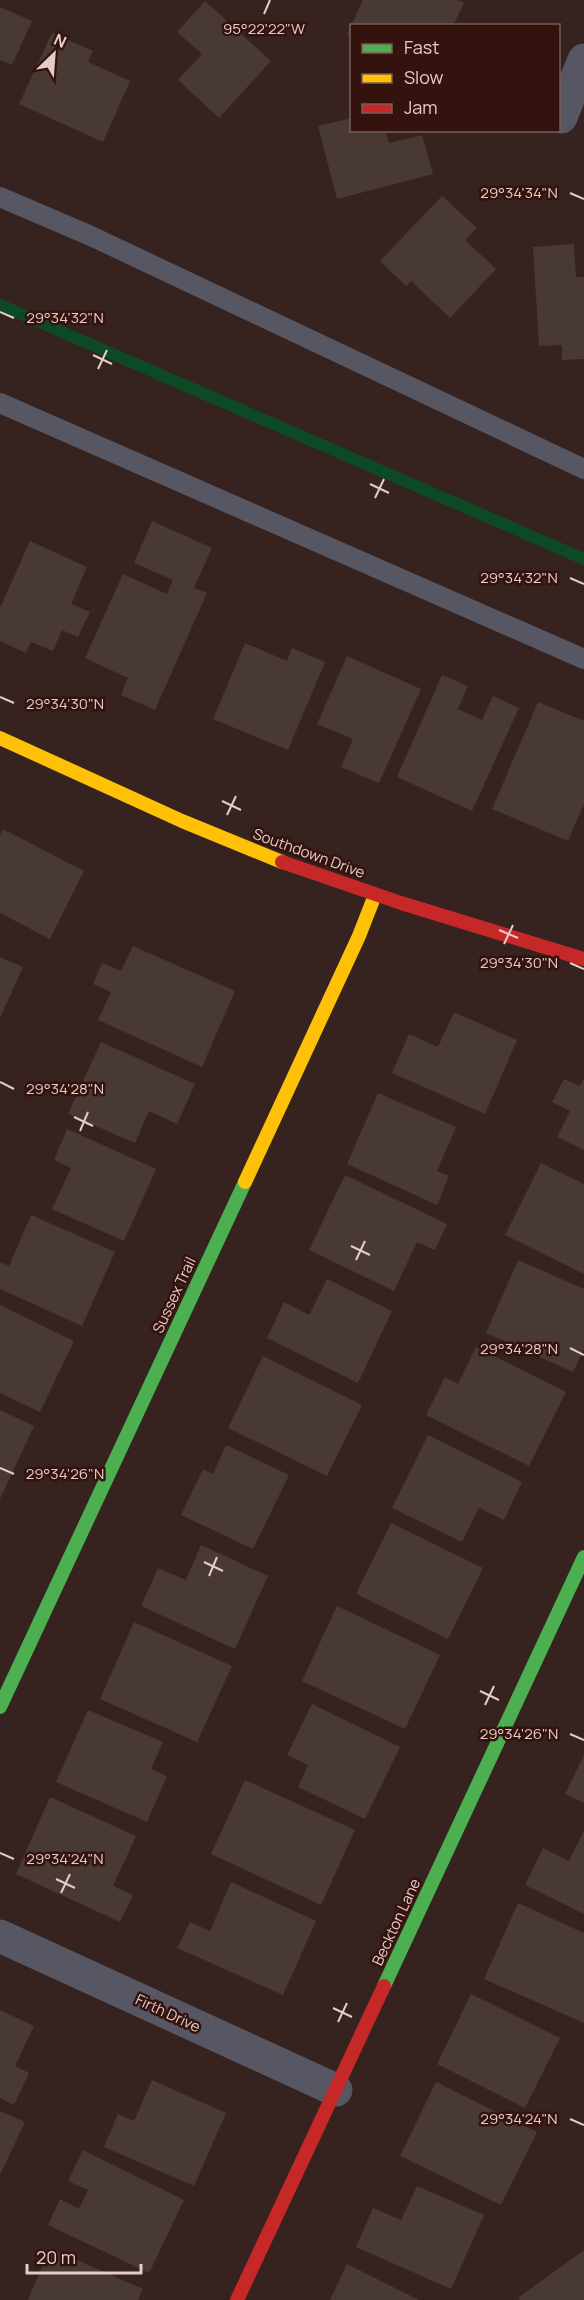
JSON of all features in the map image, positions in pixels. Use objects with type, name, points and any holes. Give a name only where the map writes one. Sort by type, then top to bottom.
[{"type":"street","points":[[561,117],[584,60]]},
{"type":"street","name":"Southdown Drive","points":[[0,738],[210,834],[294,867],[375,895],[584,959]]},
{"type":"street","name":"Sussex Trail","points":[[0,1707],[359,936],[375,895]]},
{"type":"street","name":"Beckton Lane","points":[[237,2300],[584,1557]]},
{"type":"street","name":"Firth Drive","points":[[0,1936],[336,2090]]},
{"type":"lane","points":[[0,197],[102,241],[584,470]]},
{"type":"lane","points":[[0,403],[584,659]]},
{"type":"building","points":[[363,0],[458,0],[464,3],[454,24],[352,24]]},
{"type":"building","points":[[205,1],[271,61],[219,118],[178,80],[202,54],[177,32]]},
{"type":"building","points":[[0,7],[32,21],[12,65],[0,60]]},
{"type":"building","points":[[52,33],[93,51],[88,62],[130,81],[103,142],[19,104]]},
{"type":"building","points":[[350,118],[350,132],[386,132],[389,143],[422,135],[433,174],[337,199],[318,126]]},
{"type":"building","points":[[442,196],[477,228],[465,240],[496,269],[450,318],[411,281],[406,286],[380,261]]},
{"type":"building","points":[[574,244],[576,277],[584,277],[584,359],[562,360],[562,345],[539,346],[533,247]]},
{"type":"building","points":[[152,521],[212,548],[194,588],[207,593],[155,710],[121,695],[128,678],[85,658],[123,574],[167,594],[173,580],[134,563]]},
{"type":"building","points":[[30,541],[87,567],[71,604],[90,612],[78,637],[62,630],[53,651],[31,642],[26,653],[0,641],[0,608]]},
{"type":"building","points":[[245,643],[287,661],[292,648],[325,662],[288,750],[213,719]]},
{"type":"building","points":[[347,656],[421,689],[379,783],[341,767],[353,739],[317,724]]},
{"type":"building","points":[[442,675],[468,686],[458,709],[482,720],[493,696],[519,708],[472,811],[397,777]]},
{"type":"building","points":[[538,702],[584,721],[584,804],[568,841],[492,809]]},
{"type":"building","points":[[3,829],[84,871],[50,939],[0,913],[0,835]]},
{"type":"building","points":[[133,946],[235,991],[202,1067],[98,1020],[111,992],[93,984],[102,963],[121,971]]},
{"type":"building","points":[[0,957],[23,967],[0,1018]]},
{"type":"building","points":[[454,1012],[517,1040],[485,1114],[392,1073],[409,1034],[438,1047]]},
{"type":"building","points":[[101,1042],[195,1084],[177,1124],[149,1111],[135,1143],[68,1114]]},
{"type":"building","points":[[584,1078],[584,1150],[557,1137],[570,1111],[552,1102],[564,1079],[580,1086]]},
{"type":"building","points":[[378,1093],[456,1127],[437,1171],[449,1176],[437,1205],[347,1164]]},
{"type":"building","points":[[67,1129],[156,1169],[124,1241],[52,1209],[71,1168],[54,1160]]},
{"type":"building","points":[[541,1163],[584,1184],[584,1274],[505,1235]]},
{"type":"building","points":[[345,1175],[447,1224],[435,1250],[417,1242],[394,1291],[309,1250]]},
{"type":"building","points":[[31,1215],[115,1252],[82,1326],[0,1289],[0,1262],[9,1266]]},
{"type":"building","points":[[518,1260],[584,1289],[584,1349],[573,1372],[486,1333]]},
{"type":"building","points":[[327,1279],[392,1311],[358,1383],[267,1338],[284,1302],[309,1315]]},
{"type":"building","points":[[0,1305],[74,1341],[40,1412],[0,1393]]},
{"type":"building","points":[[476,1347],[566,1392],[529,1466],[426,1415],[445,1377],[458,1384]]},
{"type":"building","points":[[263,1356],[362,1405],[327,1476],[228,1428]]},
{"type":"building","points":[[0,1410],[34,1426],[0,1499]]},
{"type":"building","points":[[428,1435],[522,1482],[504,1520],[479,1508],[462,1542],[392,1508]]},
{"type":"building","points":[[226,1445],[289,1475],[253,1549],[181,1515],[203,1469],[213,1474]]},
{"type":"building","points":[[391,1523],[483,1568],[448,1639],[356,1594]]},
{"type":"building","points":[[201,1545],[268,1576],[235,1649],[141,1606],[158,1568],[186,1580]]},
{"type":"building","points":[[337,1606],[440,1655],[405,1729],[302,1681]]},
{"type":"building","points":[[134,1622],[232,1666],[197,1742],[100,1699]]},
{"type":"building","points":[[312,1704],[400,1747],[365,1819],[298,1787],[308,1765],[287,1755]]},
{"type":"building","points":[[88,1710],[163,1742],[151,1769],[167,1776],[147,1822],[56,1782]]},
{"type":"building","points":[[584,1755],[584,1803],[565,1794]]},
{"type":"building","points":[[245,1780],[355,1830],[321,1905],[211,1854]]},
{"type":"building","points":[[50,1797],[136,1836],[113,1886],[133,1895],[120,1922],[16,1874]]},
{"type":"building","points":[[584,1831],[584,1914],[525,1885],[543,1848],[569,1861]]},
{"type":"building","points":[[231,1882],[316,1921],[283,1995],[177,1948],[190,1922],[210,1931]]},
{"type":"building","points":[[518,1903],[584,1933],[584,2023],[484,1979]]},
{"type":"building","points":[[471,1994],[560,2038],[525,2108],[437,2064]]},
{"type":"building","points":[[0,2010],[34,2026],[15,2066],[29,2073],[14,2105],[0,2098]]},
{"type":"building","points":[[152,2080],[226,2113],[194,2186],[104,2147],[118,2114],[134,2121]]},
{"type":"building","points":[[436,2082],[537,2132],[501,2205],[400,2156]]},
{"type":"building","points":[[0,2111],[25,2122],[0,2175]]},
{"type":"building","points":[[83,2150],[184,2200],[149,2273],[48,2225],[60,2199],[79,2209],[88,2190],[68,2181]]},
{"type":"building","points":[[417,2186],[484,2215],[451,2289],[356,2247],[373,2208],[401,2220]]},
{"type":"building","points":[[50,2248],[143,2289],[138,2300],[28,2300]]},
{"type":"building","points":[[584,2250],[584,2300],[520,2300],[518,2298]]},
{"type":"building","points":[[347,2264],[419,2300],[330,2300]]},
{"type":"waterway","points":[[0,305],[584,559]]},
{"type":"traffic: fast","points":[[0,1707],[245,1182]]},
{"type":"traffic: fast","points":[[384,1986],[584,1557]]},
{"type":"traffic: slow","points":[[0,738],[182,821],[282,862]]},
{"type":"traffic: slow","points":[[245,1182],[359,936],[375,895]]},
{"type":"traffic: jam","points":[[282,862],[401,903],[584,959]]},
{"type":"traffic: jam","points":[[237,2300],[384,1986]]}]
